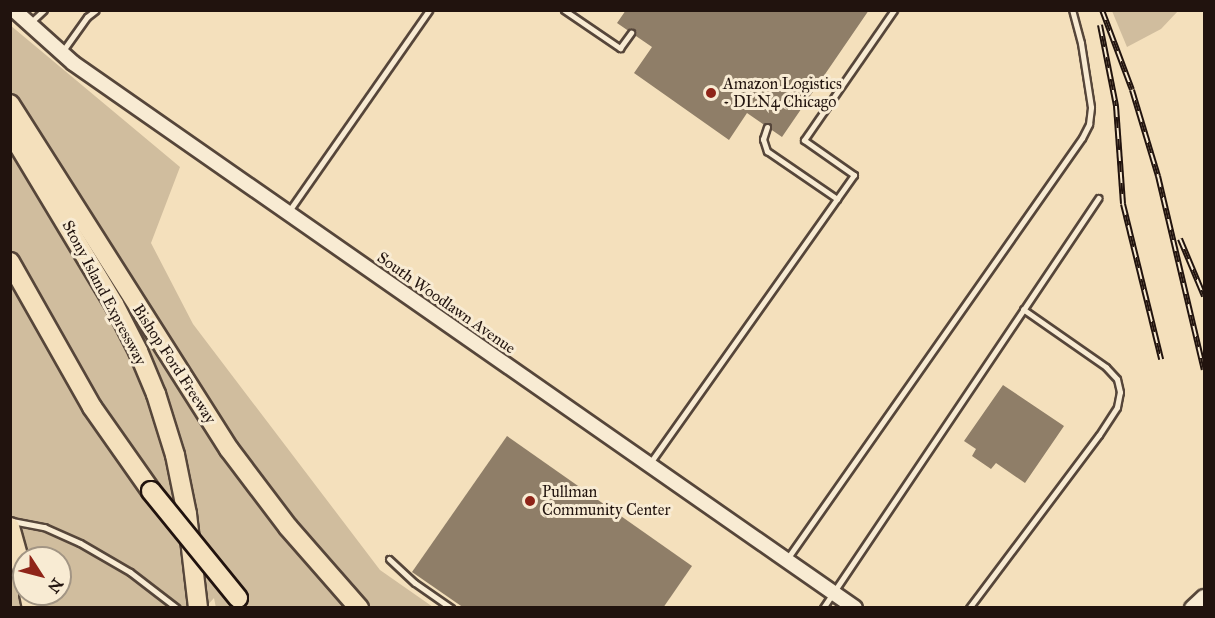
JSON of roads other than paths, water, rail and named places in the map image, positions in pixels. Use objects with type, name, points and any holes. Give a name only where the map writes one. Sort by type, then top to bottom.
[{"type":"highway","name":"Bishop Ford Freeway","points":[[10,104],[229,449],[288,527],[358,608]]},
{"type":"highway","name":"Stony Island Expressway","points":[[10,131],[114,304],[138,351],[156,394],[175,455],[186,514],[198,608]]},
{"type":"highway","points":[[10,262],[92,407],[151,491],[242,603]]},
{"type":"highway","points":[[10,527],[15,546]]},
{"type":"street","name":"South Woodlawn Avenue","points":[[22,18],[61,53],[855,608]]},
{"type":"street","points":[[1192,608],[1204,597]]},
{"type":"lane","points":[[22,18],[44,10]]},
{"type":"lane","points":[[61,53],[73,34],[96,10]]},
{"type":"lane","points":[[288,212],[429,10]]},
{"type":"lane","points":[[564,10],[620,48],[631,33]]},
{"type":"lane","points":[[649,465],[854,175],[804,140],[894,10]]},
{"type":"lane","points":[[788,559],[1082,138],[1089,124],[1090,107],[1081,43],[1072,10]]},
{"type":"lane","points":[[767,127],[763,139],[767,151],[837,199]]},
{"type":"lane","points":[[823,608],[1099,198]]},
{"type":"lane","points":[[969,608],[1117,407],[1119,392],[1117,379],[1107,367],[1023,309]]},
{"type":"lane","points":[[10,521],[44,527],[80,543],[130,572],[177,608]]},
{"type":"lane","points":[[389,559],[415,583],[451,608]]},
{"type":"railway","points":[[1102,10],[1132,90],[1158,176],[1204,370]]},
{"type":"railway","points":[[1100,25],[1116,106],[1123,204],[1161,359]]},
{"type":"railway","points":[[1180,239],[1204,296]]},
{"type":"place","name":"Amazon Logistics - DLN4 Chicago","points":[[711,93]]},
{"type":"place","name":"Pullman Community Center","points":[[530,501]]}]
